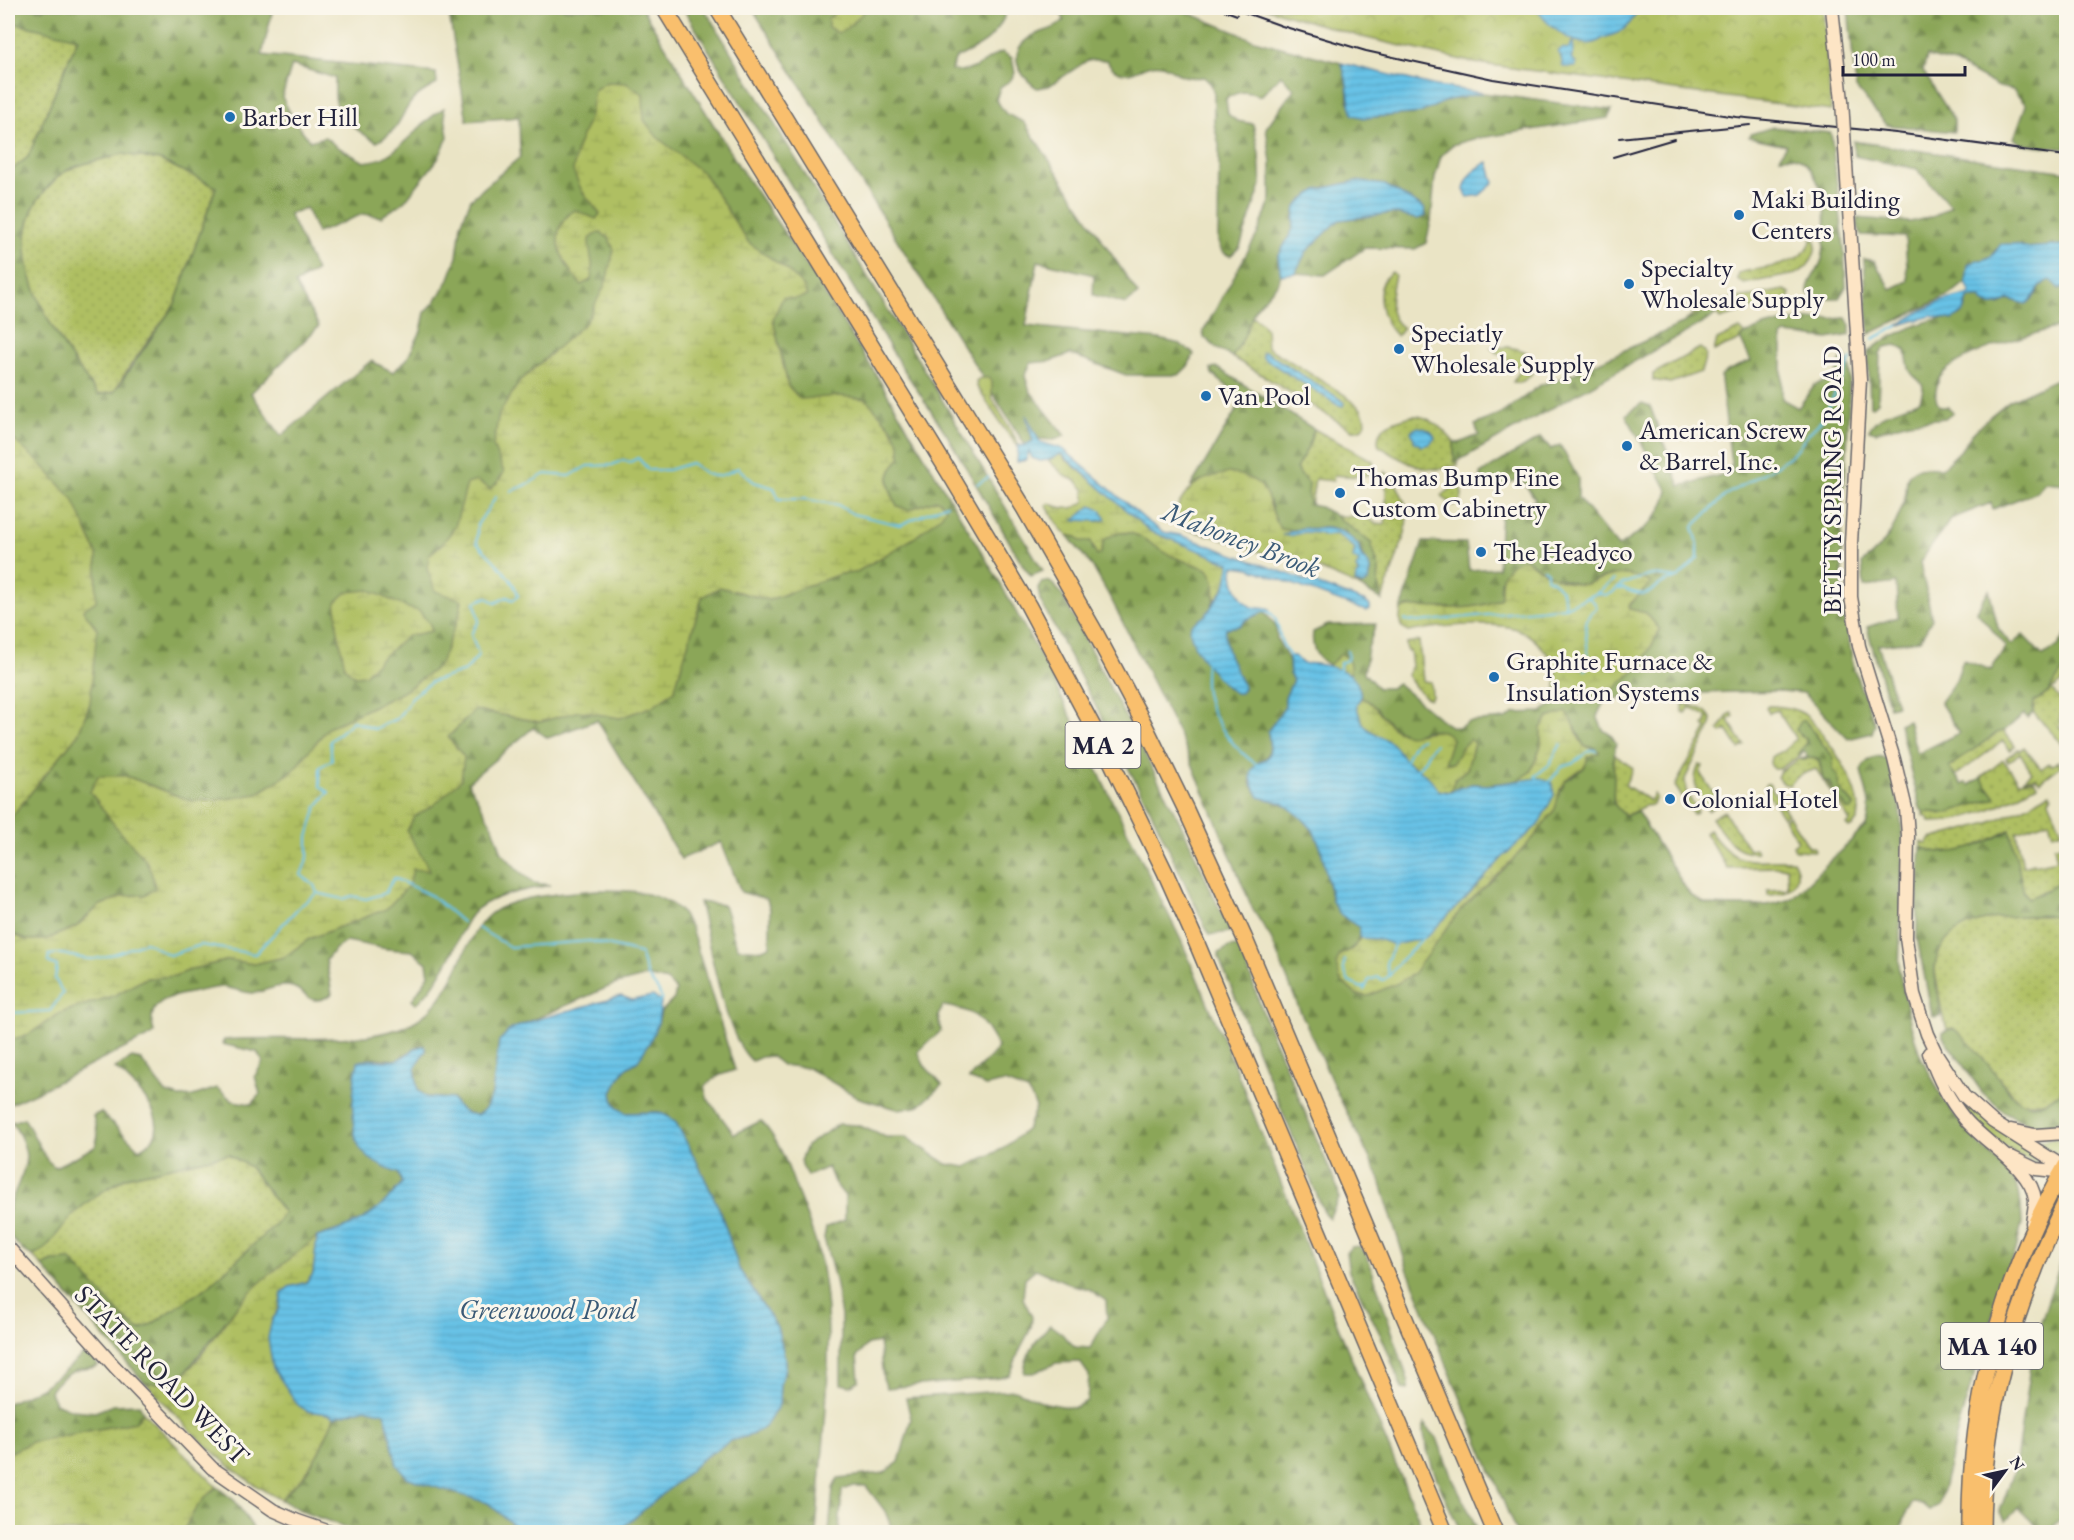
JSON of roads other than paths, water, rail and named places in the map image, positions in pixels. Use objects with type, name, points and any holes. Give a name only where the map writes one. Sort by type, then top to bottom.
[{"type":"highway","name":"MA 2","points":[[664,8],[977,519],[1054,653],[1109,757],[1195,939],[1445,1533]]},
{"type":"highway","name":"MA 2","points":[[717,8],[1024,508],[1089,621],[1143,722],[1244,937],[1495,1533]]},
{"type":"highway","name":"MA 140","points":[[1970,1533],[1974,1452],[1986,1372],[2002,1310],[2030,1233],[2065,1173]]},
{"type":"highway","name":"MA 140","points":[[1983,1533],[1987,1449],[2001,1375],[2030,1279],[2067,1200]]},
{"type":"street","name":"BETTY SPRING ROAD","points":[[1832,8],[1842,101],[1860,380],[1851,543],[1851,597],[1859,646],[1894,759],[1906,809],[1908,844],[1906,939],[1910,976],[1929,1054],[1949,1097],[1968,1123],[2019,1170],[2031,1188],[2035,1204],[2030,1233]]},
{"type":"street","name":"BETTY SPRING ROAD","points":[[1921,1017],[1936,1053],[1954,1083],[1973,1105],[1998,1126],[2050,1157],[2065,1173]]},
{"type":"street","name":"BETTY SPRING ROAD","points":[[1998,1126],[2035,1135],[2067,1133]]},
{"type":"street","name":"BETTY SPRING ROAD","points":[[1999,1152],[2036,1169],[2065,1173]]},
{"type":"street","name":"STATE ROAD WEST","points":[[8,1247],[115,1366],[212,1468],[273,1510],[330,1533]]},
{"type":"water","points":[[1537,8],[1640,8],[1622,31],[1586,44],[1561,33],[1546,21]]},
{"type":"water","points":[[1573,41],[1574,52],[1571,59],[1576,63],[1576,67],[1563,67],[1558,52],[1562,48],[1568,49]]},
{"type":"water","points":[[1341,63],[1436,86],[1483,93],[1448,100],[1420,113],[1364,118],[1353,115]]},
{"type":"water","points":[[1488,162],[1494,183],[1480,195],[1468,197],[1464,190],[1469,177]]},
{"type":"water","points":[[1356,181],[1385,185],[1424,208],[1426,216],[1417,219],[1393,213],[1339,220],[1306,252],[1295,273],[1281,275],[1278,257],[1293,229],[1296,207],[1317,190]]},
{"type":"water","points":[[2001,244],[2015,244],[2026,248],[2066,245],[2066,285],[2059,289],[2051,280],[2047,281],[2026,304],[2009,299],[1992,305],[1982,302],[1981,298],[1968,298],[1964,312],[1953,320],[1931,316],[1897,326],[1942,301],[1971,294],[1966,282],[1968,265],[1992,256]]},
{"type":"water","points":[[1266,352],[1340,399],[1344,403],[1343,406],[1336,404],[1263,358],[1262,353]]},
{"type":"water","points":[[1026,415],[1040,442],[1063,449],[1163,532],[1180,535],[1366,602],[1370,609],[1366,611],[1249,568],[1234,566],[1235,582],[1242,598],[1252,607],[1269,610],[1247,619],[1239,626],[1226,628],[1226,643],[1230,658],[1244,688],[1241,693],[1235,693],[1205,662],[1193,642],[1191,633],[1191,625],[1206,615],[1225,587],[1230,563],[1150,531],[1061,454],[1040,461],[1032,458],[1029,451],[1026,460],[1017,462],[1018,446],[1033,441]]},
{"type":"water","points":[[1418,427],[1428,430],[1434,436],[1435,438],[1429,444],[1422,446],[1415,442],[1411,431]]},
{"type":"water","points":[[1091,506],[1101,510],[1106,519],[1074,520]]},
{"type":"water","points":[[1302,528],[1326,528],[1340,531],[1352,539],[1369,565],[1368,582],[1363,585],[1355,583],[1359,575],[1356,568],[1359,562],[1353,558],[1355,548],[1336,534],[1325,536],[1304,532],[1290,536],[1282,535]]},
{"type":"water","points":[[1289,656],[1295,656],[1303,664],[1328,666],[1351,675],[1360,691],[1361,697],[1356,705],[1366,727],[1392,744],[1407,762],[1428,777],[1438,790],[1447,792],[1472,784],[1487,785],[1540,778],[1552,783],[1554,795],[1538,825],[1503,857],[1468,896],[1425,938],[1394,945],[1378,939],[1360,938],[1359,927],[1340,914],[1332,901],[1321,848],[1313,830],[1283,803],[1259,797],[1254,788],[1251,779],[1252,771],[1269,755],[1268,731],[1285,707],[1285,698],[1293,680],[1290,675]]},
{"type":"water","name":"Greenwood Pond","points":[[621,996],[632,1000],[653,996],[661,1002],[658,1023],[649,1043],[638,1061],[625,1069],[619,1078],[612,1093],[614,1103],[617,1108],[626,1113],[658,1112],[676,1123],[721,1213],[739,1269],[777,1327],[785,1358],[779,1405],[765,1427],[751,1435],[730,1441],[703,1458],[617,1532],[521,1532],[488,1503],[407,1477],[397,1465],[385,1413],[365,1408],[334,1417],[329,1414],[307,1411],[298,1405],[273,1368],[268,1338],[272,1320],[279,1310],[282,1293],[289,1287],[307,1282],[313,1274],[317,1237],[343,1229],[374,1212],[402,1183],[398,1173],[381,1166],[366,1155],[356,1138],[353,1105],[358,1062],[394,1060],[424,1046],[426,1050],[415,1068],[418,1090],[426,1097],[452,1099],[462,1111],[477,1115],[485,1109],[492,1095],[499,1041],[510,1030],[529,1022]]},
{"type":"waterway","name":"Mahoney Brook","points":[[1873,339],[1898,326]]},
{"type":"waterway","name":"Mahoney Brook","points":[[1405,620],[1418,622],[1565,607],[1597,593],[1605,595],[1612,593],[1622,584],[1652,575],[1678,578],[1698,558],[1698,543],[1693,527],[1727,494],[1776,466],[1797,450],[1807,435],[1823,419],[1851,359]]},
{"type":"waterway","name":"Mahoney Brook","points":[[511,491],[545,474],[570,476],[587,466],[612,465],[623,460],[630,462],[638,458],[649,470],[668,470],[691,463],[709,475],[718,476],[738,468],[754,482],[774,488],[779,499],[805,499],[838,505],[853,514],[900,525],[947,504]]},
{"type":"waterway","name":"Mahoney Brook","points":[[977,484],[989,477]]},
{"type":"waterway","name":"Mahoney Brook","points":[[8,1013],[50,1011],[63,993],[55,979],[57,966],[48,962],[49,955],[97,958],[146,942],[169,955],[201,945],[255,954],[299,907],[317,893],[314,885],[301,875],[308,857],[308,837],[317,806],[329,792],[320,786],[320,767],[332,760],[330,741],[353,721],[374,729],[398,718],[412,697],[431,682],[465,671],[479,655],[471,634],[479,621],[475,602],[487,597],[495,603],[507,597],[513,600],[518,596],[507,575],[477,543],[477,525],[496,497]]},
{"type":"waterway","points":[[1544,569],[1547,572],[1546,578],[1560,589],[1565,607]]},
{"type":"waterway","points":[[1619,589],[1623,588],[1642,594],[1648,593],[1661,584],[1675,579]]},
{"type":"waterway","points":[[1597,593],[1614,580]]},
{"type":"waterway","points":[[1585,670],[1588,663],[1587,621],[1591,612],[1597,608],[1588,597]]},
{"type":"waterway","points":[[1265,610],[1270,612],[1277,622],[1282,642],[1291,658]]},
{"type":"waterway","points":[[1338,671],[1340,663],[1347,660],[1349,656],[1347,651]]},
{"type":"waterway","points":[[1206,660],[1205,689],[1213,713],[1233,743],[1258,765]]},
{"type":"waterway","points":[[1406,761],[1413,745],[1422,739]]},
{"type":"waterway","points":[[1416,770],[1435,744]]},
{"type":"waterway","points":[[1538,780],[1535,776],[1549,765],[1561,744]]},
{"type":"waterway","points":[[1548,783],[1563,766],[1572,764],[1587,752],[1597,751]]},
{"type":"waterway","points":[[317,893],[343,899],[352,896],[366,899],[385,893],[394,878],[432,896],[462,922]]},
{"type":"waterway","points":[[478,928],[510,947],[590,941],[640,953],[647,976],[662,999],[658,1002]]},
{"type":"waterway","points":[[1390,975],[1400,961],[1424,937]]},
{"type":"waterway","points":[[1364,990],[1369,980],[1378,977],[1383,980],[1389,976],[1386,963],[1395,943]]},
{"type":"waterway","points":[[1345,960],[1343,968],[1349,982],[1362,988],[1365,986]]},
{"type":"railway","points":[[1218,8],[1237,15]]},
{"type":"railway","points":[[1232,8],[1282,26],[1366,51],[1493,79],[1736,117],[1896,133],[2066,156]]},
{"type":"railway","points":[[1619,138],[1750,125]]},
{"type":"railway","points":[[1613,157],[1674,139]]},
{"type":"place","name":"Barber Hill","points":[[230,117]]},
{"type":"place","name":"Maki Building Centers","points":[[1739,215]]},
{"type":"place","name":"Specialty Wholesale Supply","points":[[1629,284]]},
{"type":"place","name":"Speciatly Wholesale Supply","points":[[1399,349]]},
{"type":"place","name":"Van Pool","points":[[1206,396]]},
{"type":"place","name":"American Screw & Barrel, Inc.","points":[[1627,446]]},
{"type":"place","name":"Thomas Bump Fine Custom Cabinetry","points":[[1340,493]]},
{"type":"place","name":"The Headyco","points":[[1481,552]]},
{"type":"place","name":"Graphite Furnace & Insulation Systems","points":[[1494,677]]},
{"type":"place","name":"Colonial Hotel","points":[[1670,799]]}]
